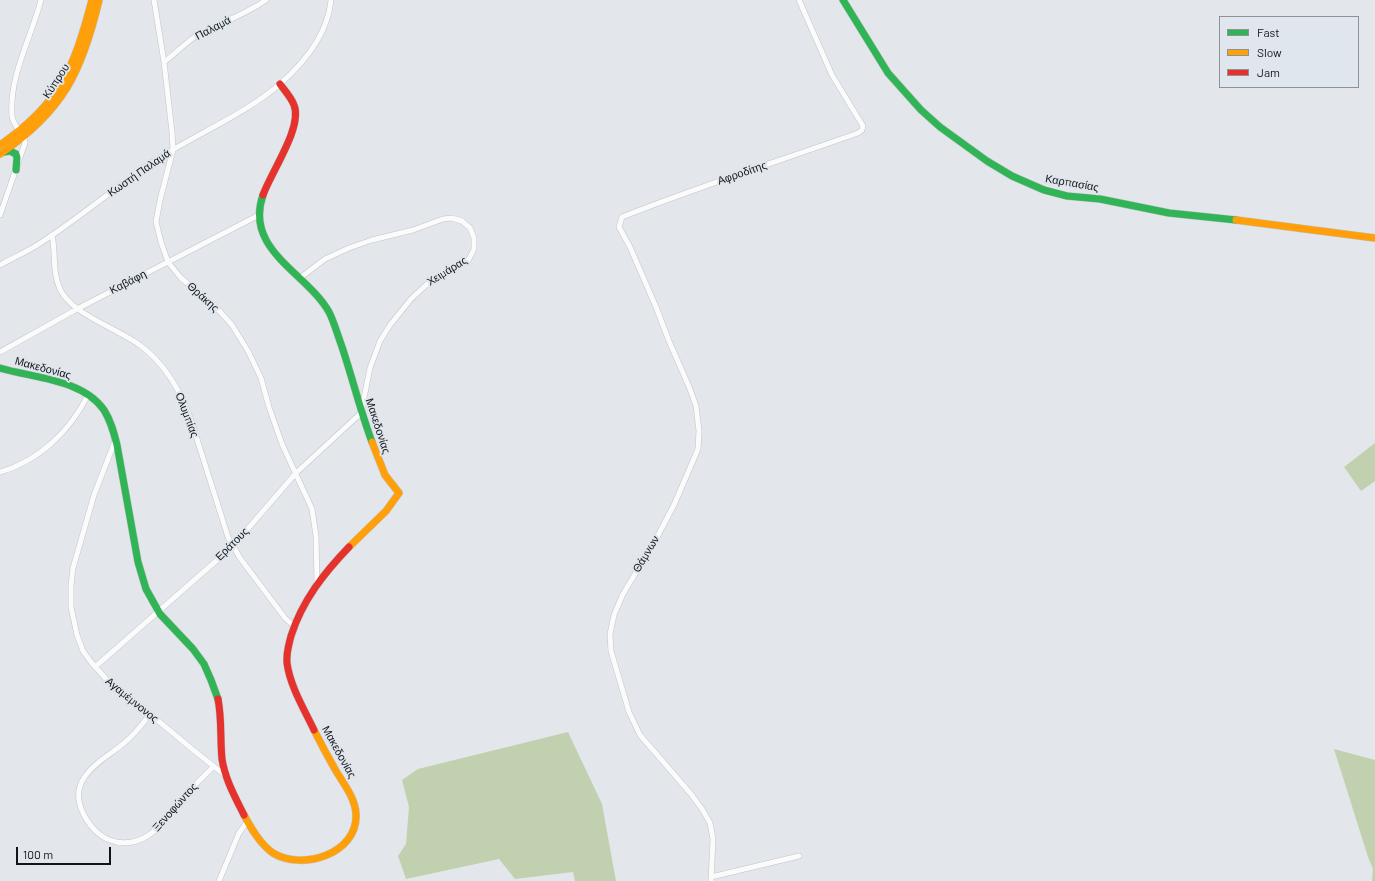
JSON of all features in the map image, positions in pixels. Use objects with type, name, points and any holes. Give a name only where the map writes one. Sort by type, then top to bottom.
[{"type":"street","points":[[0,215],[24,146],[22,135],[12,118],[11,101],[17,73],[37,17],[41,0]]},
{"type":"street","name":"Κύπρου","points":[[1,153],[22,135],[61,85],[74,60],[92,0]]},
{"type":"street","name":"Κύπρου","points":[[0,144],[22,135],[38,126],[63,95],[74,76],[87,44],[99,0]]},
{"type":"street","name":"Θράκης","points":[[154,0],[164,62],[173,150],[156,222],[168,262],[181,278],[215,306],[232,326],[248,350],[261,378],[282,444],[308,499],[315,518],[317,584]]},
{"type":"street","name":"Παλαμά","points":[[164,62],[196,36],[251,10],[266,0]]},
{"type":"street","points":[[280,84],[303,61],[319,39],[327,20],[331,0]]},
{"type":"street","name":"Αφροδίτης","points":[[622,217],[669,198],[858,133],[862,130],[863,126],[832,74],[799,0]]},
{"type":"street","name":"Καρπασίας","points":[[843,0],[884,68],[920,110],[940,127],[987,161],[1012,176],[1037,188],[1067,196],[1100,199],[1168,213],[1375,238]]},
{"type":"street","name":"Κωστή Παλαμά","points":[[0,265],[52,235],[131,177],[173,150],[253,103],[280,84]]},
{"type":"street","name":"Μακεδονίας","points":[[0,368],[61,382],[88,395],[104,410],[111,424],[115,441],[138,567],[158,612],[196,653],[208,671],[216,692],[220,710],[222,758],[227,777],[247,822],[262,843],[274,854],[287,859],[301,860],[319,858],[340,848],[350,836],[356,824],[356,810],[353,799],[319,739],[291,680],[287,665],[288,653],[294,626],[302,608],[317,584],[334,562],[395,501],[399,493],[388,480],[381,468],[361,413],[351,376],[330,315],[317,295],[279,259],[268,246],[261,231],[258,215],[261,201],[292,131],[295,120],[296,108],[280,84]]},
{"type":"street","points":[[1,153],[10,151],[16,154],[16,170]]},
{"type":"street","name":"Καβάφη","points":[[0,352],[77,309],[258,215]]},
{"type":"street","name":"Θάμνων","points":[[622,217],[619,227],[630,247],[690,389],[696,406],[699,430],[698,449],[674,505],[655,541],[622,594],[614,615],[610,634],[611,651],[629,712],[640,735],[684,784],[709,820],[713,839],[711,879]]},
{"type":"street","name":"Χειμάρας","points":[[300,278],[325,260],[349,248],[372,240],[413,230],[443,219],[452,218],[462,221],[470,228],[473,234],[475,242],[474,249],[468,259],[460,266],[426,285],[411,299],[390,325],[380,341],[370,368],[361,413]]},
{"type":"street","name":"Ολυμπίας","points":[[52,235],[55,273],[58,285],[64,296],[77,309],[141,346],[163,367],[171,378],[186,406],[232,547],[281,612],[294,626]]},
{"type":"street","points":[[0,472],[26,461],[51,444],[68,425],[88,395]]},
{"type":"street","name":"Εράτους","points":[[95,667],[232,547],[296,473],[361,413]]},
{"type":"street","name":"Αγαμέμνονος","points":[[115,441],[89,509],[73,568],[71,585],[72,613],[75,631],[84,651],[95,667],[120,693],[150,714],[227,777]]},
{"type":"street","name":"Ξενοφώντος","points":[[150,714],[132,736],[97,763],[83,780],[79,792],[80,804],[87,821],[98,833],[118,843],[134,842],[146,837],[153,832],[187,793],[214,766]]},
{"type":"street","points":[[219,881],[239,833],[247,822]]},
{"type":"street","points":[[711,879],[799,856]]},
{"type":"green space","points":[[1375,443],[1375,481],[1361,491],[1344,467]]},
{"type":"green space","points":[[568,732],[602,804],[616,881],[575,881],[573,872],[515,879],[499,859],[406,879],[398,856],[406,844],[409,807],[402,780],[418,769]]},
{"type":"green space","points":[[1334,749],[1375,760],[1375,881],[1372,881],[1373,869]]},
{"type":"traffic: fast","points":[[843,0],[888,73],[921,110],[940,127],[987,161],[1012,176],[1044,190],[1067,196],[1100,199],[1169,213],[1236,220]]},
{"type":"traffic: fast","points":[[4,152],[10,151],[16,154],[16,170]]},
{"type":"traffic: fast","points":[[263,195],[259,214],[262,231],[269,246],[319,298],[329,312],[345,356],[372,442]]},
{"type":"traffic: fast","points":[[0,368],[71,386],[84,392],[95,400],[104,410],[117,445],[138,562],[146,589],[160,614],[193,649],[204,664],[218,699]]},
{"type":"traffic: slow","points":[[0,145],[37,115],[62,83],[78,46],[92,0]]},
{"type":"traffic: slow","points":[[0,154],[22,138],[40,122],[67,88],[77,69],[85,48],[99,0]]},
{"type":"traffic: slow","points":[[1236,220],[1375,238]]},
{"type":"traffic: slow","points":[[349,547],[386,511],[399,493],[385,475],[372,442]]},
{"type":"traffic: slow","points":[[244,815],[264,845],[273,853],[285,858],[298,860],[313,859],[338,849],[348,840],[354,828],[356,814],[354,802],[314,730]]},
{"type":"traffic: jam","points":[[263,195],[285,150],[294,125],[296,114],[290,97],[280,84]]},
{"type":"traffic: jam","points":[[314,730],[291,680],[287,663],[288,649],[296,623],[308,599],[323,577],[349,547]]},
{"type":"traffic: jam","points":[[218,699],[223,766],[225,774],[244,815]]}]
